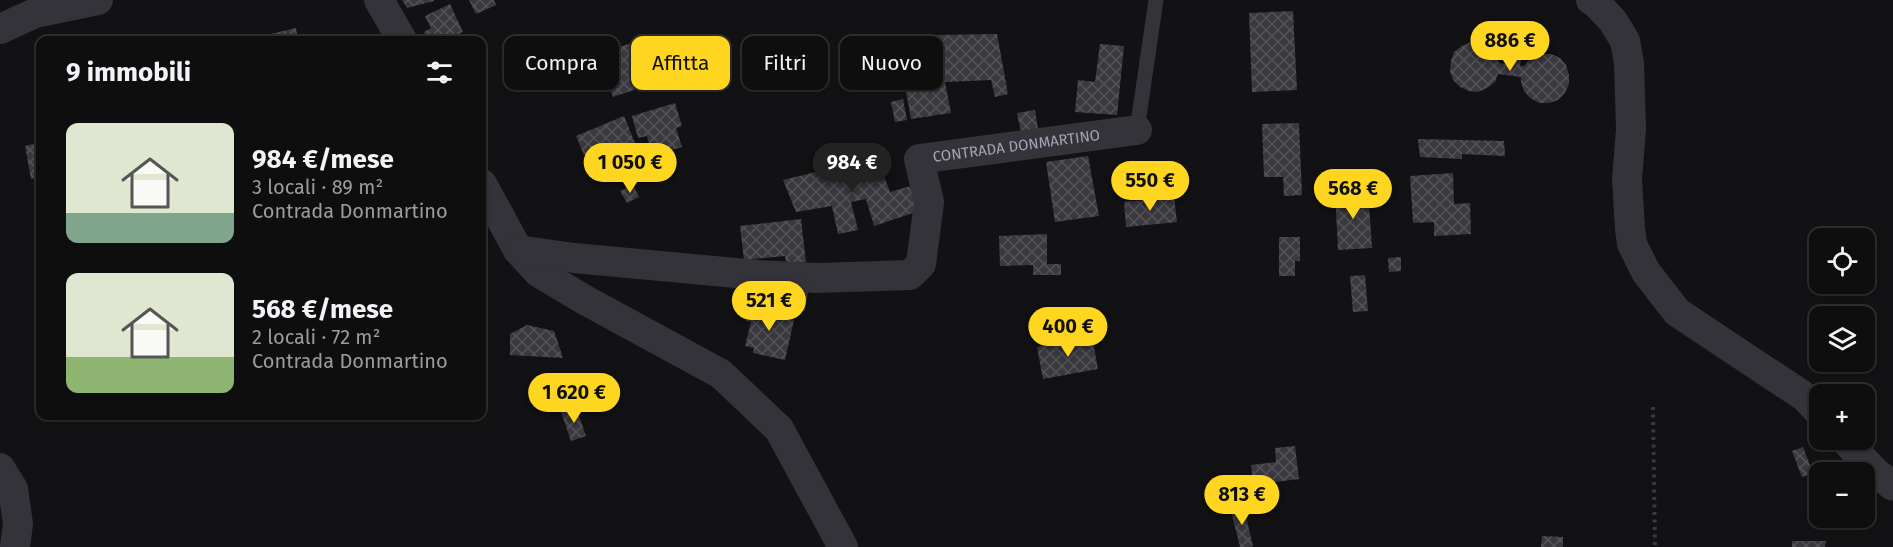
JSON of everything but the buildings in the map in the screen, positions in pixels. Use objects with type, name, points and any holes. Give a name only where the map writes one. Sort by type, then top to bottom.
[{"type":"street","points":[[0,28],[40,6],[98,0]]},
{"type":"street","points":[[379,0],[400,36]]},
{"type":"street","points":[[1591,0],[1613,21],[1625,41],[1629,63],[1631,129],[1627,179],[1629,229],[1632,244],[1646,272],[1677,312],[1809,401]]},
{"type":"street","name":"CONTRADA DONMARTINO","points":[[518,250],[574,258],[758,275],[817,278],[910,275],[921,264],[929,202],[919,159],[1137,130]]},
{"type":"street","points":[[486,197],[518,250],[538,272],[575,295],[722,374],[778,429],[843,547]]},
{"type":"street","points":[[1854,450],[1875,472],[1893,486]]},
{"type":"street","points":[[0,468],[13,489],[18,524],[15,547]]},
{"type":"lane","name":"CONTRADA DONMARTINO","points":[[1137,130],[1156,0]]},
{"type":"path","points":[[1653,407],[1655,547]]}]
